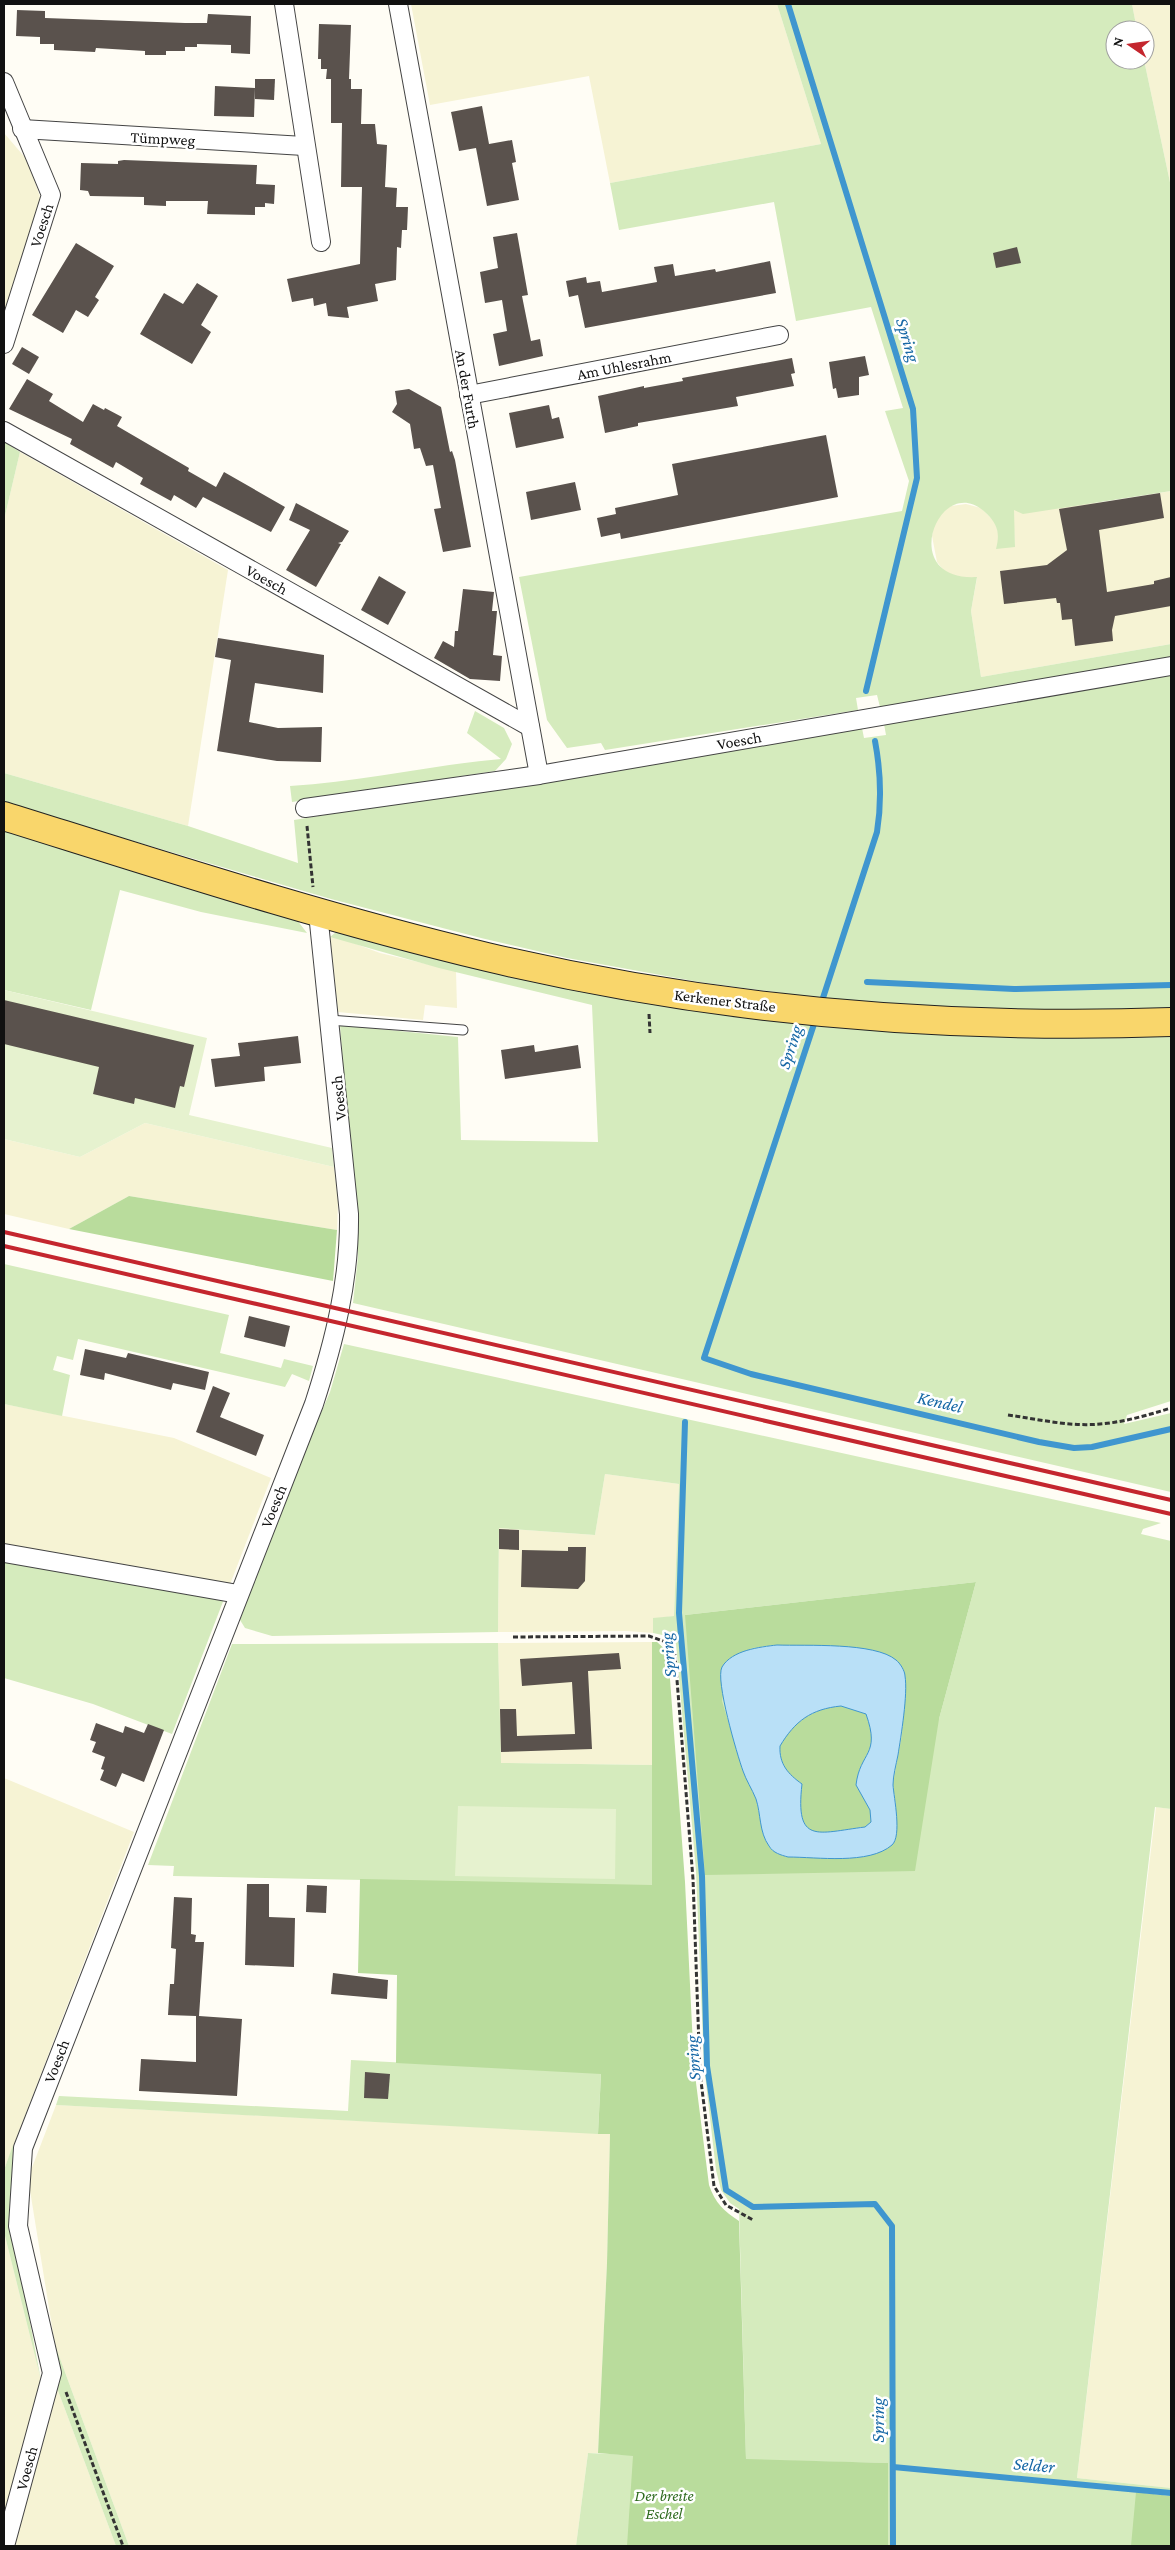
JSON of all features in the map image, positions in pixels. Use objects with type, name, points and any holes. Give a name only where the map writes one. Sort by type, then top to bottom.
[{"type":"main road","points":[[4,816],[318,913]]},
{"type":"main road","name":"Kerkener Straße","points":[[318,913],[488,957],[600,981],[669,993],[802,1010],[910,1019],[1037,1024],[1171,1022]]},
{"type":"street","points":[[284,4],[304,146],[321,242]]},
{"type":"street","name":"An der Furth","points":[[398,4],[539,775]]},
{"type":"street","name":"Voesch","points":[[4,82],[51,195],[4,344]]},
{"type":"street","name":"Tümpweg","points":[[22,129],[304,146]]},
{"type":"street","name":"Am Uhlesrahm","points":[[469,395],[779,336]]},
{"type":"street","name":"Voesch","points":[[4,431],[530,727]]},
{"type":"street","name":"Voesch","points":[[306,808],[539,775],[1171,666]]},
{"type":"street","name":"Voesch","points":[[5,2546],[52,2373],[18,2226],[23,2148],[238,1594],[314,1404],[331,1347],[344,1285],[350,1237],[349,1214],[318,913]]},
{"type":"street","points":[[4,1553],[238,1594]]},
{"type":"lane","points":[[329,1020],[463,1030]]},
{"type":"path","points":[[304,886],[313,889],[306,808]]},
{"type":"path","points":[[1008,1415],[1072,1424],[1098,1425],[1142,1417],[1171,1408]]},
{"type":"path","points":[[513,1637],[649,1636],[666,1642],[675,1655],[693,1879],[700,2073],[714,2186],[726,2205],[753,2220]]},
{"type":"path","points":[[52,2373],[68,2395],[123,2546]]},
{"type":"shaded area","points":[[411,4],[777,4],[821,144],[610,183],[589,76],[430,105]]},
{"type":"shaded area","points":[[1132,4],[1171,4],[1171,187],[1146,70],[1155,70],[1155,20],[1135,20]]},
{"type":"shaded area","points":[[4,133],[28,161],[42,203],[4,313]]},
{"type":"shaded area","points":[[20,452],[228,570],[188,826],[4,773],[4,520]]},
{"type":"shaded area","points":[[1171,491],[1171,644],[981,677],[971,611],[977,578],[960,578],[945,572],[937,562],[932,536],[934,523],[942,512],[951,506],[966,504],[981,508],[996,523],[999,538],[1015,547],[1013,510],[1105,502]]},
{"type":"shaded area","points":[[330,937],[345,940],[380,953],[456,971],[457,1008],[425,1005],[423,1020],[338,1012]]},
{"type":"shaded area","points":[[145,1123],[334,1167],[338,1202],[337,1230],[129,1196],[69,1229],[4,1214],[4,1139],[80,1157]]},
{"type":"shaded area","points":[[4,1404],[174,1438],[271,1478],[229,1587],[4,1547]]},
{"type":"shaded area","points":[[605,1474],[679,1484],[674,1616],[653,1619],[653,1633],[627,1631],[498,1632],[499,1528],[595,1535]]},
{"type":"shaded area","points":[[652,1642],[652,1765],[500,1763],[498,1643]]},
{"type":"shaded area","points":[[4,1778],[134,1832],[4,2170]]},
{"type":"shaded area","points":[[1156,1807],[1171,1809],[1171,2488],[1077,2478]]},
{"type":"shaded area","points":[[56,2105],[610,2134],[607,2263],[598,2453],[588,2453],[576,2546],[129,2546],[55,2345],[28,2178]]},
{"type":"shaded area","points":[[4,2232],[41,2380],[4,2515]]},
{"type":"shaded area","points":[[57,2388],[116,2546],[15,2546]]},
{"type":"green space","points":[[777,4],[1132,4],[1135,20],[1105,20],[1105,70],[1146,70],[1171,187],[1171,491],[1023,514],[1014,510],[1015,547],[996,549],[997,530],[994,522],[987,514],[970,503],[954,505],[942,515],[934,530],[932,547],[937,563],[952,574],[977,577],[971,611],[981,677],[1171,644],[1171,657],[880,707],[877,695],[856,698],[858,710],[605,750],[601,743],[567,748],[547,720],[519,577],[902,511],[909,481],[885,411],[903,408],[871,307],[796,321],[774,202],[619,230],[610,183],[821,144]]},
{"type":"green space","points":[[4,442],[20,452],[4,520]]},
{"type":"green space","points":[[1171,674],[1171,1008],[1097,1011],[964,1034],[1040,1037],[1171,1037],[1171,1401],[1127,1415],[1124,1424],[1171,1413],[1171,1492],[353,1303],[358,1257],[340,1025],[458,1037],[461,1140],[598,1142],[592,1005],[439,968],[330,937],[341,928],[484,965],[812,997],[699,982],[567,958],[481,938],[331,899],[4,803],[4,773],[188,826],[298,863],[294,820],[862,728],[864,738],[886,735],[884,724]]},
{"type":"green space","points":[[475,711],[504,728],[512,744],[506,759],[495,771],[292,802],[290,786],[343,781],[501,759],[467,733]]},
{"type":"green space","points":[[4,829],[297,920],[307,933],[201,912],[120,890],[91,1010],[4,990]]},
{"type":"green space","points":[[4,990],[207,1038],[189,1115],[332,1148],[334,1167],[145,1123],[80,1157],[4,1139]]},
{"type":"green space","points":[[129,1196],[337,1230],[333,1281],[69,1229]]},
{"type":"green space","points":[[4,1264],[229,1315],[220,1353],[281,1368],[284,1359],[313,1366],[309,1381],[292,1374],[285,1387],[78,1339],[73,1360],[57,1356],[53,1370],[70,1375],[62,1416],[4,1404]]},
{"type":"green space","name":"Der breite Eschel","points":[[344,1344],[1161,1523],[1143,1529],[1141,1534],[1171,1541],[1171,1809],[1155,1807],[1077,2478],[1171,2488],[1171,2496],[1139,2492],[1135,2546],[576,2546],[588,2453],[633,2455],[633,2461],[866,2466],[888,2463],[746,2460],[739,2209],[730,2203],[721,2190],[716,2170],[704,2066],[696,1871],[676,1644],[667,1636],[653,1633],[653,1618],[674,1616],[679,1484],[605,1474],[595,1535],[499,1528],[498,1632],[272,1636],[245,1628],[240,1620],[290,1485],[330,1392]],"holes":[[[976,1582],[939,1719],[685,1615]]]},
{"type":"green space","points":[[4,1560],[224,1599],[172,1734],[93,1704],[4,1678]]},
{"type":"green space","points":[[976,1582],[939,1719],[915,1871],[705,1875],[685,1615]],"holes":[[[777,1645],[905,1675],[902,1735],[893,1784],[896,1806],[896,1839],[893,1844],[881,1851],[788,1857],[778,1854],[769,1847],[763,1834],[756,1799],[743,1771],[722,1701],[729,1659],[752,1648]]]},
{"type":"green space","name":"Der breite Eschel","points":[[652,1642],[657,1642],[668,1652],[685,1882],[694,2067],[709,2185],[714,2197],[721,2206],[739,2221],[746,2459],[888,2463],[888,2546],[627,2546],[633,2456],[598,2453],[607,2263],[610,2134],[598,2134],[601,2074],[396,2063],[397,1975],[358,1973],[360,1879],[652,1885]]},
{"type":"green space","points":[[498,1643],[501,1763],[652,1765],[652,1886],[173,1876],[174,1866],[148,1865],[232,1644]]},
{"type":"green space","points":[[841,1706],[866,1714],[870,1727],[871,1745],[856,1785],[870,1810],[871,1822],[865,1827],[822,1832],[813,1831],[806,1826],[802,1817],[802,1784],[785,1768],[781,1758],[780,1746],[798,1723],[812,1713]]},
{"type":"green space","points":[[458,1806],[616,1809],[615,1879],[455,1876]]},
{"type":"green space","points":[[351,2060],[601,2073],[598,2134],[56,2105],[59,2096],[348,2111]]},
{"type":"green space","points":[[13,2145],[12,2229],[41,2380],[4,2232],[4,2170]]},
{"type":"green space","points":[[55,2345],[129,2546],[116,2546],[57,2388],[60,2376]]},
{"type":"green space","points":[[1136,2492],[1171,2496],[1171,2546],[1131,2546]]},
{"type":"water","points":[[777,1645],[822,1645],[873,1650],[886,1654],[896,1660],[902,1667],[906,1684],[905,1704],[893,1785],[897,1834],[892,1845],[882,1851],[857,1858],[788,1857],[777,1853],[766,1841],[758,1805],[743,1771],[732,1734],[721,1686],[721,1675],[722,1667],[739,1653],[755,1648]],"holes":[[[841,1706],[866,1714],[870,1728],[870,1746],[861,1765],[856,1785],[870,1810],[871,1822],[865,1827],[822,1832],[813,1831],[806,1826],[802,1817],[802,1784],[785,1768],[781,1758],[780,1746],[798,1723],[812,1713]]]},
{"type":"building","points":[[17,10],[45,11],[45,18],[185,23],[207,23],[208,14],[251,16],[250,54],[231,53],[231,45],[197,44],[197,47],[185,47],[185,51],[166,51],[166,55],[145,55],[145,51],[96,48],[95,52],[54,50],[54,44],[40,44],[40,37],[16,36]]},
{"type":"building","points":[[319,24],[351,25],[349,79],[351,79],[351,89],[362,89],[361,124],[375,124],[377,144],[387,145],[385,187],[397,188],[396,207],[408,207],[407,230],[402,230],[401,248],[397,247],[396,280],[375,284],[378,301],[347,307],[349,318],[328,316],[326,303],[314,306],[313,298],[292,302],[287,279],[360,264],[362,187],[341,187],[342,123],[331,123],[331,79],[326,79],[327,69],[321,69],[321,59],[318,59]]},
{"type":"building","points":[[255,79],[275,79],[274,100],[255,99]]},
{"type":"building","points":[[215,86],[255,88],[254,117],[214,116]]},
{"type":"building","points":[[482,106],[489,144],[512,140],[516,162],[512,163],[519,200],[487,206],[476,148],[459,151],[451,112]]},
{"type":"building","points":[[118,161],[257,165],[256,184],[275,185],[274,204],[265,203],[265,207],[255,207],[255,215],[207,214],[208,201],[166,201],[166,206],[144,205],[144,197],[90,196],[88,191],[80,190],[81,163],[118,164]]},
{"type":"building","points":[[517,233],[528,295],[522,296],[531,341],[540,339],[543,356],[499,366],[493,334],[507,331],[502,300],[485,303],[480,272],[498,268],[493,237]]},
{"type":"building","points":[[76,243],[114,266],[95,297],[99,300],[88,317],[76,310],[63,333],[32,315]]},
{"type":"building","points":[[1017,247],[1021,263],[996,268],[993,253]]},
{"type":"building","points":[[770,261],[776,293],[585,328],[578,295],[569,297],[566,281],[586,277],[587,283],[600,281],[602,292],[657,282],[654,267],[673,264],[675,276],[715,269],[716,272]]},
{"type":"building","points":[[197,283],[218,296],[201,325],[211,332],[192,364],[140,334],[164,293],[183,304]]},
{"type":"building","points":[[22,347],[39,357],[29,374],[12,364]]},
{"type":"building","points":[[865,356],[869,375],[859,377],[859,395],[838,398],[836,388],[833,389],[829,362]]},
{"type":"building","points":[[792,358],[795,373],[791,374],[794,386],[736,397],[738,406],[638,423],[638,426],[605,433],[598,396],[644,386],[644,388],[683,381],[682,378]]},
{"type":"building","points":[[27,379],[53,394],[49,401],[83,422],[93,404],[104,410],[105,408],[122,417],[117,426],[189,468],[188,471],[216,487],[224,472],[285,507],[271,532],[203,497],[196,508],[174,495],[171,501],[140,484],[143,478],[116,462],[113,468],[70,444],[72,439],[9,409]]},
{"type":"building","points":[[409,389],[441,407],[450,452],[452,451],[455,460],[471,547],[443,552],[434,509],[441,508],[433,465],[426,466],[420,448],[414,449],[410,424],[392,412],[397,404],[395,391]]},
{"type":"building","points":[[549,405],[552,419],[559,417],[564,438],[516,448],[509,413]]},
{"type":"building","points":[[826,435],[838,497],[621,539],[620,533],[601,537],[597,518],[616,514],[615,508],[678,495],[672,464]]},
{"type":"building","points":[[575,482],[581,510],[531,520],[526,492]]},
{"type":"building","points":[[1160,493],[1164,518],[1099,530],[1107,592],[1154,584],[1154,581],[1171,577],[1171,606],[1115,616],[1112,630],[1113,641],[1075,646],[1072,619],[1062,620],[1060,603],[1057,603],[1056,598],[1004,604],[1000,571],[1047,565],[1067,550],[1059,509]]},
{"type":"building","points":[[296,503],[349,531],[342,542],[338,543],[341,544],[316,587],[286,570],[310,530],[289,520]]},
{"type":"building","points":[[379,576],[406,592],[388,625],[361,610]]},
{"type":"building","points":[[463,589],[494,592],[492,611],[497,611],[493,655],[502,656],[500,681],[470,679],[434,658],[443,641],[454,647]]},
{"type":"building","points":[[218,638],[324,655],[323,693],[255,683],[249,722],[278,728],[322,727],[321,762],[277,761],[217,751],[231,660],[215,657]]},
{"type":"building","points":[[4,1000],[194,1045],[184,1087],[180,1086],[175,1108],[135,1098],[134,1104],[93,1094],[99,1067],[4,1044]]},
{"type":"building","points":[[298,1036],[301,1063],[264,1067],[265,1081],[215,1087],[211,1059],[240,1056],[238,1043]]},
{"type":"building","points":[[534,1045],[535,1052],[578,1045],[581,1068],[505,1079],[501,1050]]},
{"type":"building","points":[[249,1316],[290,1326],[285,1347],[244,1337]]},
{"type":"building","points":[[85,1349],[126,1358],[128,1353],[209,1372],[205,1390],[173,1383],[171,1390],[105,1373],[104,1380],[80,1375]]},
{"type":"building","points":[[213,1386],[230,1393],[220,1417],[264,1435],[256,1456],[196,1432]]},
{"type":"building","points":[[499,1529],[519,1530],[519,1550],[499,1549]]},
{"type":"building","points":[[568,1547],[586,1547],[585,1581],[578,1589],[521,1587],[522,1550],[568,1551]]},
{"type":"building","points":[[619,1653],[621,1669],[588,1671],[592,1749],[501,1752],[500,1709],[516,1709],[517,1736],[575,1734],[572,1682],[522,1686],[520,1659]]},
{"type":"building","points":[[96,1723],[123,1733],[125,1726],[144,1733],[148,1724],[164,1730],[144,1782],[122,1773],[116,1787],[100,1780],[104,1770],[101,1769],[105,1757],[92,1752],[96,1742],[90,1740]]},
{"type":"building","points":[[247,1884],[269,1884],[269,1917],[295,1918],[294,1967],[245,1965]]},
{"type":"building","points":[[307,1885],[327,1886],[326,1913],[306,1912]]},
{"type":"building","points":[[174,1897],[192,1898],[191,1934],[196,1935],[195,1942],[204,1942],[199,2016],[242,2019],[237,2096],[139,2091],[141,2059],[196,2062],[196,2016],[168,2015],[170,1984],[174,1984],[176,1949],[171,1948]]},
{"type":"building","points":[[333,1973],[388,1980],[387,1999],[331,1994]]},
{"type":"building","points":[[365,2072],[390,2074],[388,2099],[364,2098]]},
{"type":"waterway","name":"Spring","points":[[788,4],[913,409],[917,478],[866,691]]},
{"type":"waterway","name":"Spring","points":[[821,1004],[877,832],[880,787],[875,741]]},
{"type":"waterway","points":[[867,982],[1014,989],[1171,985]]},
{"type":"waterway","name":"Kendel","points":[[816,1018],[704,1358],[751,1374],[1039,1442],[1074,1448],[1092,1447],[1171,1429]]},
{"type":"waterway","name":"Spring","points":[[685,1422],[679,1613],[702,1876],[707,2066],[726,2190],[753,2207],[875,2204],[892,2226],[893,2546]]},
{"type":"waterway","name":"Selder","points":[[893,2467],[1171,2493]]},
{"type":"railway","points":[[4,1232],[1171,1500]]},
{"type":"railway","points":[[4,1246],[1171,1514]]}]
